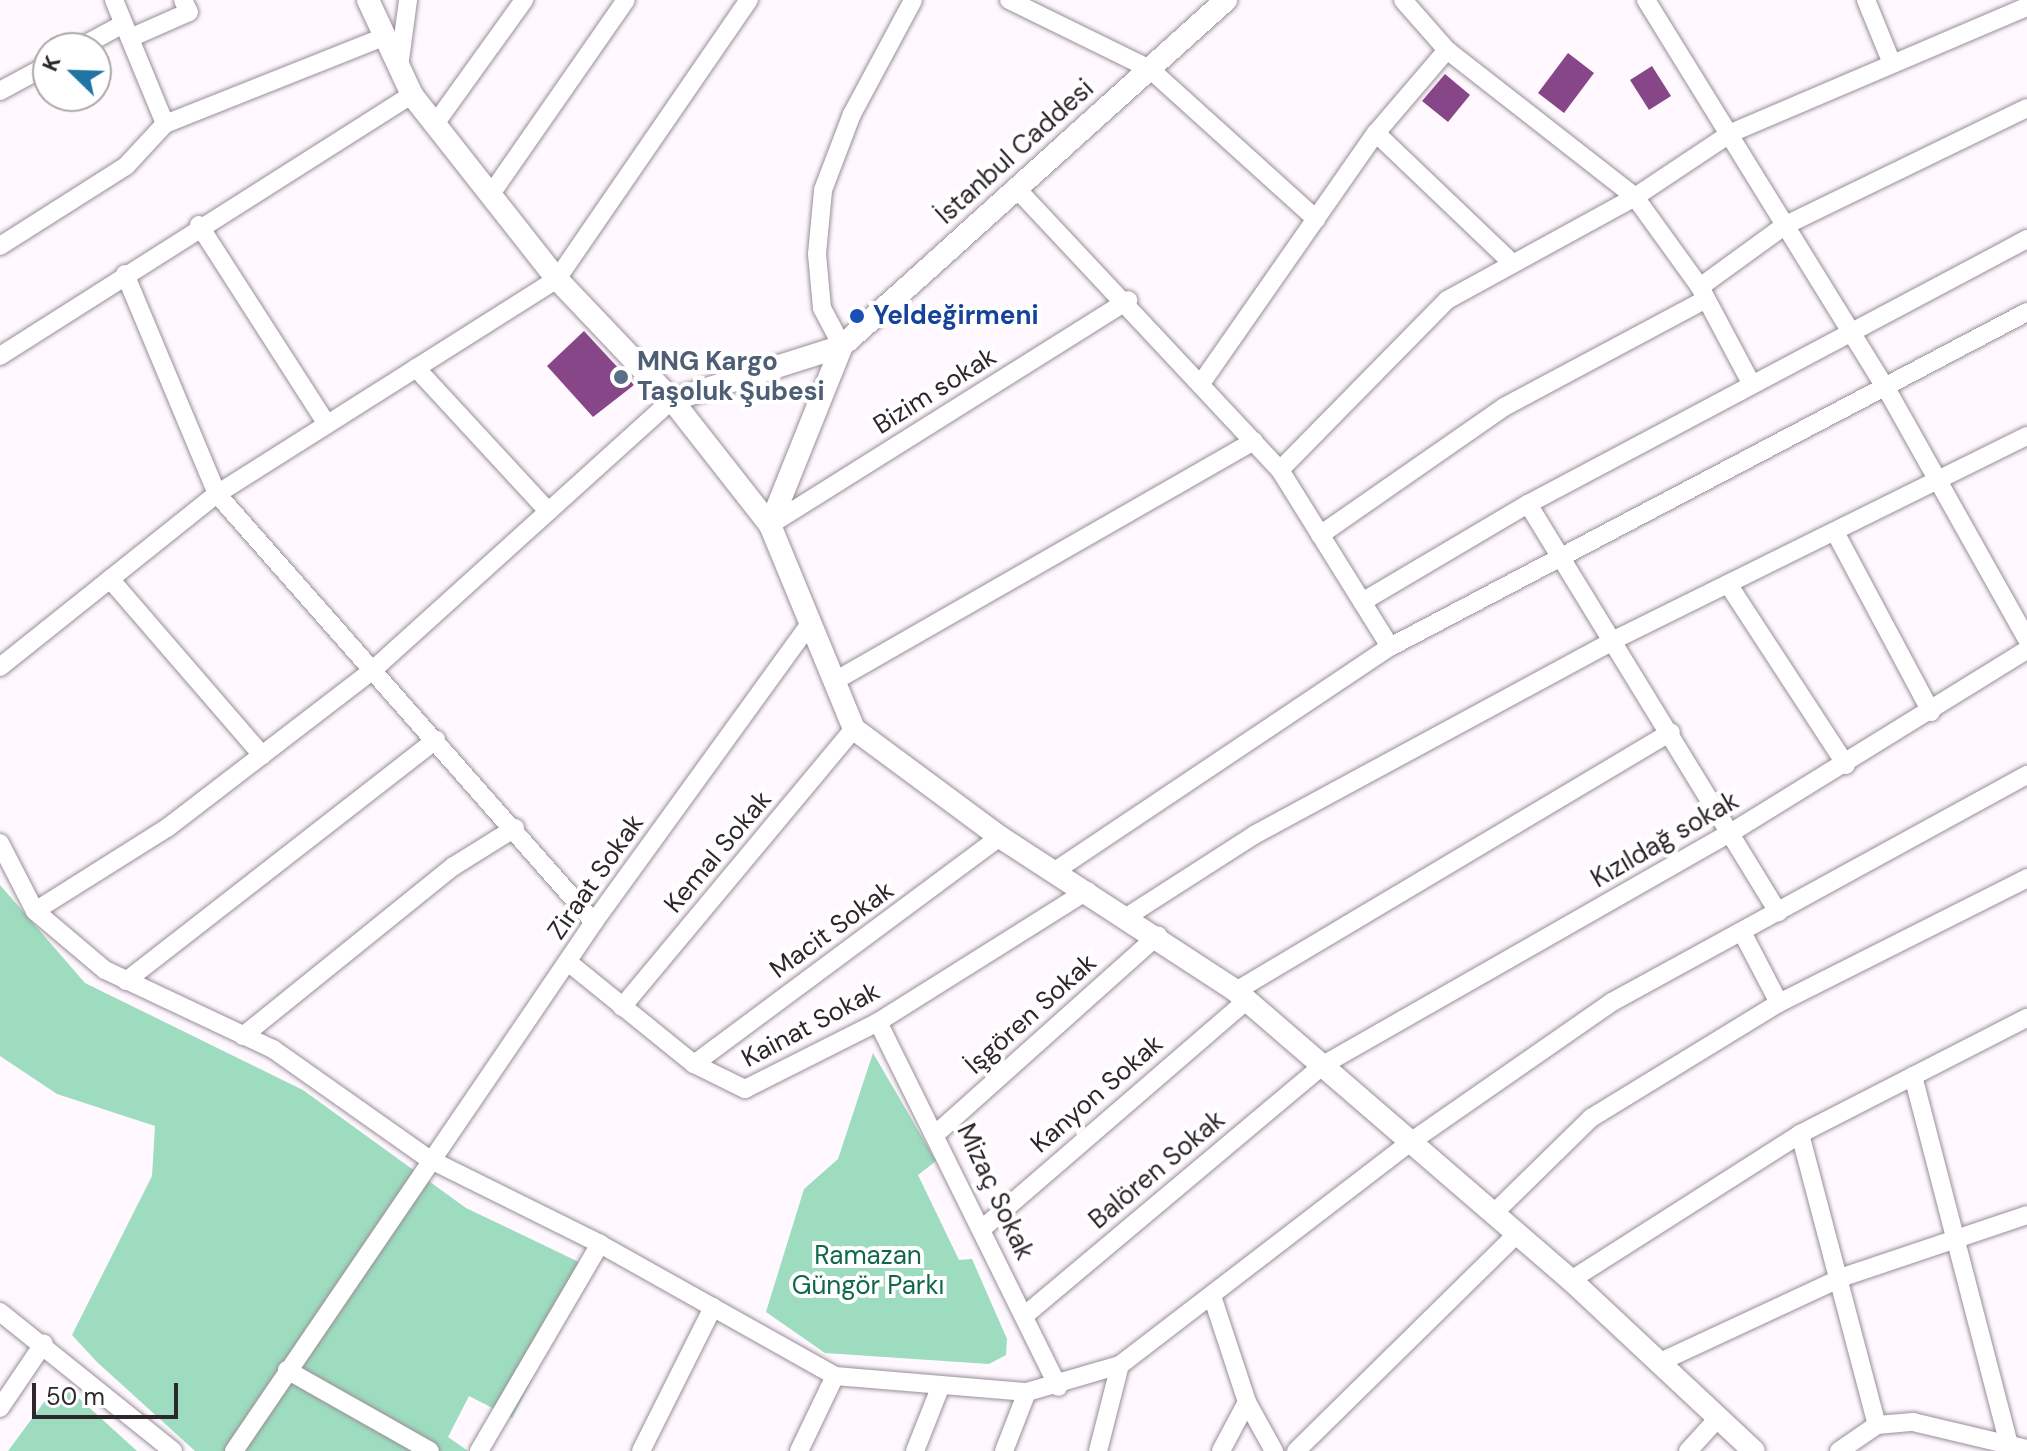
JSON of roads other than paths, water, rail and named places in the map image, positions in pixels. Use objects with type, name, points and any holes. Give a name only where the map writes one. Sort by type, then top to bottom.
[{"type":"street","points":[[114,0],[165,124]]},
{"type":"street","points":[[112,36],[189,12],[183,0]]},
{"type":"street","points":[[368,0],[412,95],[557,279],[672,400],[770,525],[808,626],[854,729],[1000,837],[1158,935],[1241,996],[1571,1280],[1754,1451]]},
{"type":"street","points":[[399,67],[408,0]]},
{"type":"street","points":[[435,124],[524,0]]},
{"type":"street","points":[[491,194],[626,0]]},
{"type":"street","points":[[0,667],[217,494],[557,279],[749,0]]},
{"type":"street","points":[[770,525],[842,346],[822,308],[817,254],[823,190],[852,114],[913,0]]},
{"type":"street","points":[[1009,0],[1150,69],[1316,219]]},
{"type":"street","name":"İstanbul Caddesi","points":[[842,346],[1226,0]]},
{"type":"street","points":[[1403,0],[1447,50],[1635,197],[1703,293],[1751,383]]},
{"type":"street","points":[[1646,0],[1731,133],[1849,335],[1886,388],[2027,639]]},
{"type":"street","points":[[1866,0],[1891,61]]},
{"type":"street","points":[[1280,470],[1447,300],[1510,261],[1635,197],[1731,133],[1891,61],[2027,7]]},
{"type":"street","points":[[0,246],[126,166],[165,124],[384,37]]},
{"type":"street","points":[[1202,382],[1376,133],[1447,50]]},
{"type":"street","points":[[0,91],[32,74]]},
{"type":"street","points":[[0,356],[199,225],[412,95]]},
{"type":"street","points":[[1320,535],[1504,407],[1703,293],[1784,226],[2027,108]]},
{"type":"street","points":[[1376,133],[1510,261]]},
{"type":"street","points":[[1017,189],[1128,300],[1280,470],[1390,647]]},
{"type":"street","points":[[199,225],[327,424]]},
{"type":"street","points":[[1362,602],[1528,504],[2027,239]]},
{"type":"street","points":[[125,274],[217,494],[515,828],[594,922]]},
{"type":"street","name":"Bizim sokak","points":[[770,525],[1128,300]]},
{"type":"street","points":[[1055,871],[1390,647],[2027,312]]},
{"type":"street","points":[[35,911],[167,828],[374,669],[672,400],[842,346]]},
{"type":"street","points":[[416,368],[548,511]]},
{"type":"street","points":[[1128,916],[1254,835],[1614,640],[2027,436]]},
{"type":"street","points":[[833,682],[1254,441]]},
{"type":"street","points":[[1528,504],[1671,732],[1778,912]]},
{"type":"street","points":[[1835,532],[1931,712]]},
{"type":"street","points":[[110,579],[262,755]]},
{"type":"street","points":[[1728,584],[1846,765]]},
{"type":"street","name":"Ziraat Sokak","points":[[234,1451],[429,1159],[594,922],[808,626]]},
{"type":"street","name":"Kızıldağ sokak","points":[[1323,1065],[1846,765],[2027,650]]},
{"type":"street","name":"Kemal Sokak","points":[[622,1007],[854,729]]},
{"type":"street","name":"Kanyon Sokak","points":[[983,1228],[1241,996],[1671,732]]},
{"type":"street","points":[[126,981],[436,740]]},
{"type":"street","points":[[0,843],[35,911],[126,981],[243,1036],[429,1159],[600,1244],[835,1376],[940,1388],[1027,1392],[1058,1387],[1120,1365],[1412,1141],[1612,1002],[2027,775]]},
{"type":"street","points":[[243,1036],[454,866],[515,828]]},
{"type":"street","name":"Macit Sokak","points":[[694,1064],[1000,837]]},
{"type":"street","points":[[1494,1213],[1591,1118],[1779,1003],[2027,878]]},
{"type":"street","name":"Kainat Sokak","points":[[568,962],[694,1064],[745,1089],[878,1022],[1087,891]]},
{"type":"street","points":[[1742,932],[1779,1003]]},
{"type":"street","name":"İşgören Sokak","points":[[938,1132],[1158,935]]},
{"type":"street","points":[[1571,1280],[1800,1134],[2027,1018]]},
{"type":"street","name":"Mizaç Sokak","points":[[878,1022],[938,1132],[1058,1387]]},
{"type":"street","name":"Balören Sokak","points":[[1024,1316],[1323,1065]]},
{"type":"street","points":[[1913,1076],[1955,1238],[2018,1447]]},
{"type":"street","points":[[1800,1134],[1843,1277],[1877,1425]]},
{"type":"street","points":[[1660,1362],[1843,1277],[2027,1215]]},
{"type":"street","points":[[1296,1451],[1518,1233]]},
{"type":"street","points":[[479,1451],[600,1244]]},
{"type":"street","points":[[1212,1296],[1247,1402],[1274,1451]]},
{"type":"street","points":[[641,1451],[713,1307]]},
{"type":"street","points":[[0,1312],[44,1343],[173,1451]]},
{"type":"street","points":[[0,1408],[44,1343]]},
{"type":"street","points":[[1098,1451],[1120,1365]]},
{"type":"street","points":[[287,1370],[430,1451]]},
{"type":"street","points":[[799,1451],[835,1376]]},
{"type":"street","points":[[915,1451],[940,1388]]},
{"type":"street","points":[[1004,1451],[1027,1392]]},
{"type":"street","points":[[1221,1451],[1247,1402]]},
{"type":"street","points":[[1688,1451],[1719,1417]]},
{"type":"street","points":[[1839,1451],[1877,1425],[1913,1422],[2018,1447]]},
{"type":"place","name":"Yeldeğirmeni","points":[[857,316]]},
{"type":"place","name":"MNG Kargo Taşoluk Şubesi","points":[[621,377]]},
{"type":"park label","name":"Ramazan Güngör Parkı","points":[[868,1271]]}]
